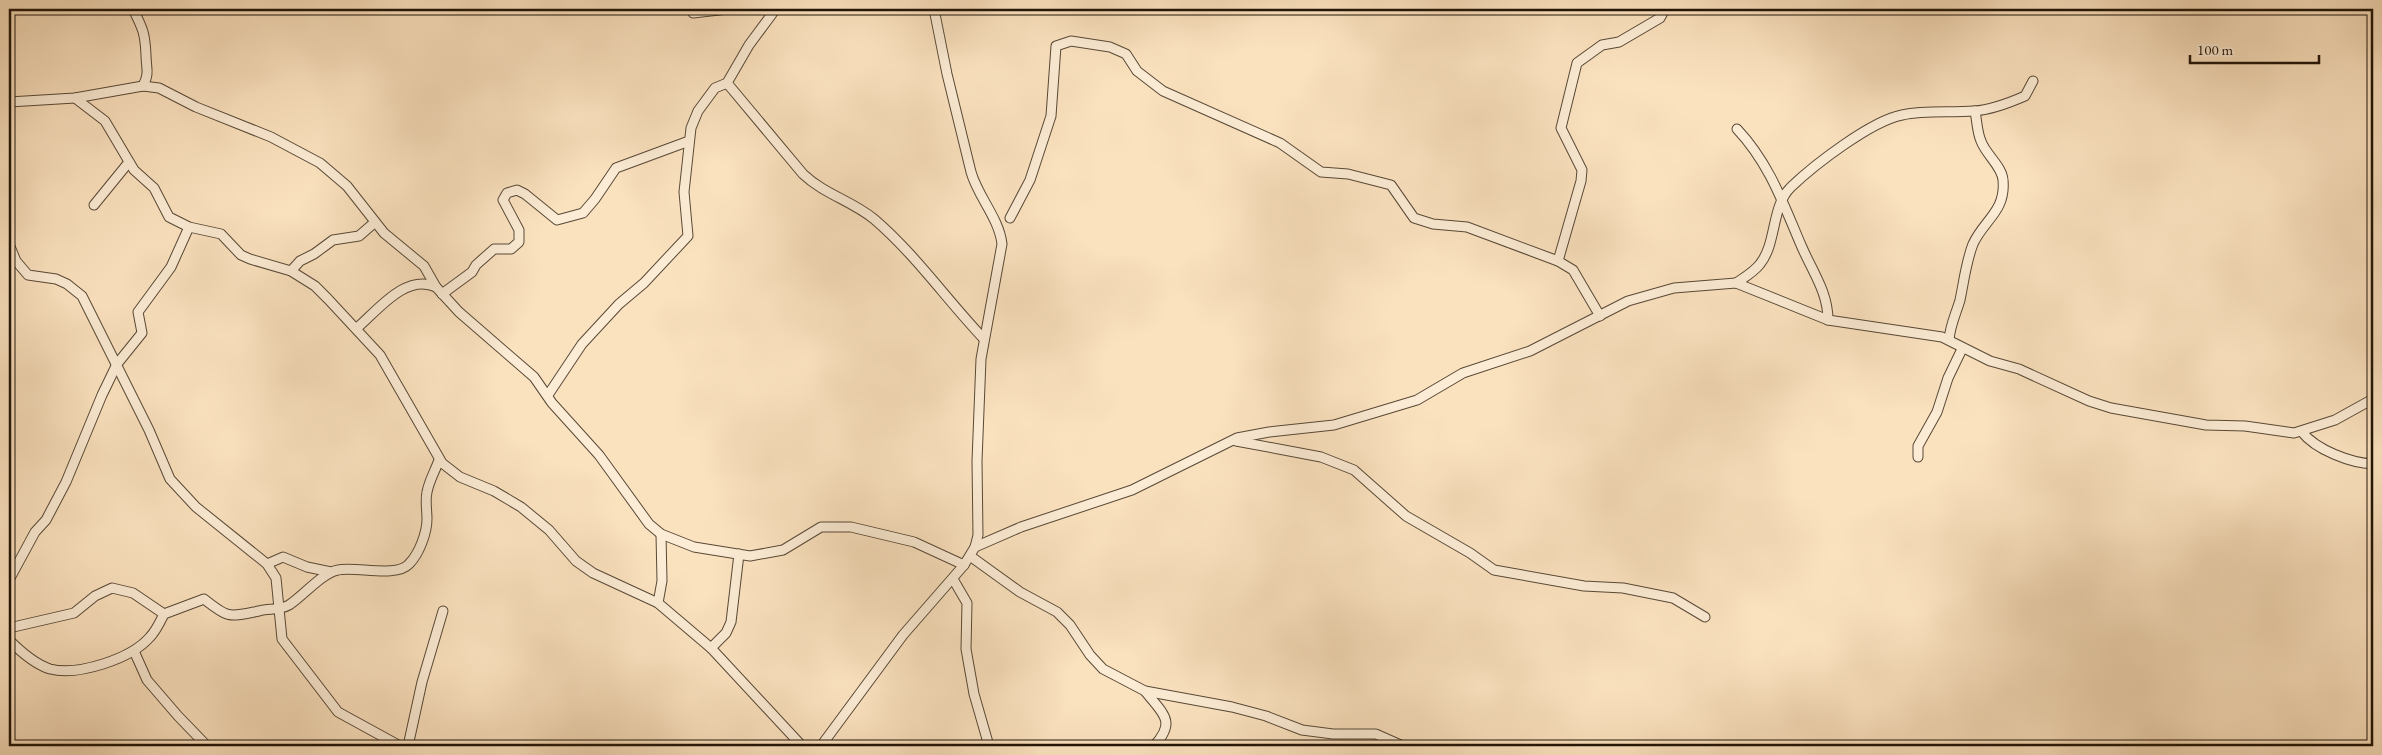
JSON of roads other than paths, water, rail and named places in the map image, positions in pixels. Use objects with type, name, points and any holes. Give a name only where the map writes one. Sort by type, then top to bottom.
[{"type":"street","points":[[133,9],[144,29],[146,40],[148,74],[143,86]]},
{"type":"street","points":[[690,9],[693,13],[728,9]]},
{"type":"street","points":[[548,395],[582,344],[619,304],[644,283],[688,236],[684,192],[691,128],[698,111],[715,88],[727,83],[749,44],[772,14],[768,9]]},
{"type":"street","points":[[821,746],[903,635],[964,565],[975,547],[978,535],[978,411],[984,339],[1001,249],[1001,238],[990,212],[976,187],[971,172],[946,74],[934,9]]},
{"type":"street","points":[[1558,261],[1582,176],[1582,170],[1562,128],[1577,63],[1602,45],[1619,42],[1660,18],[1665,9]]},
{"type":"street","points":[[1010,218],[1030,180],[1051,116],[1056,46],[1071,41],[1110,47],[1126,54],[1137,71],[1164,91],[1280,143],[1320,172],[1348,174],[1391,185],[1414,218],[1433,224],[1467,227],[1558,261],[1573,270],[1600,316]]},
{"type":"street","points":[[1736,283],[1757,268],[1764,259],[1782,200],[1790,188],[1818,164],[1883,122],[1895,117],[1920,112],[1975,111],[2025,96],[2033,81]]},
{"type":"street","points":[[727,83],[803,174],[816,186],[854,205],[873,218],[896,239],[984,339]]},
{"type":"street","points":[[9,102],[75,98],[143,86],[159,88],[222,118],[245,125],[320,163],[347,186],[374,223],[424,266],[439,291]]},
{"type":"street","points":[[75,98],[105,122],[134,170],[154,188],[170,217],[189,227],[217,232],[241,255],[291,272],[315,286],[357,328],[389,367],[439,460],[460,477],[494,491],[521,507],[549,530],[576,561],[593,573],[658,604],[711,648],[802,746]]},
{"type":"street","points":[[1949,340],[1951,324],[1960,300],[1974,244],[1982,229],[1997,212],[2004,189],[2002,176],[1980,139],[1975,111]]},
{"type":"street","points":[[1737,129],[1750,142],[1766,164],[1820,283],[1828,310],[1828,320]]},
{"type":"street","points":[[439,291],[472,272],[476,265],[494,249],[511,249],[519,242],[519,230],[503,200],[507,193],[517,190],[526,194],[558,220],[568,218],[583,213],[616,168],[689,142]]},
{"type":"street","points":[[94,204],[129,162]]},
{"type":"street","points":[[291,272],[300,261],[314,254],[333,240],[359,236],[374,223]]},
{"type":"street","points":[[9,580],[35,532],[46,520],[66,482],[117,364],[142,333],[138,312],[170,267],[189,227]]},
{"type":"street","points":[[9,244],[16,261],[28,274],[56,279],[67,284],[82,296],[117,364],[174,485],[196,507],[267,564],[276,578],[282,639],[333,707],[345,717],[400,746]]},
{"type":"street","points":[[357,328],[406,287],[419,282],[426,282],[439,291],[483,335],[534,377],[548,395],[552,404],[599,455],[649,524],[661,534],[694,547],[760,556],[783,550],[822,527],[834,526],[894,536],[914,542],[964,565]]},
{"type":"street","points":[[975,547],[1021,527],[1132,490],[1231,441],[1269,432],[1334,425],[1417,400],[1463,372],[1530,351],[1628,301],[1674,288],[1736,283],[1828,320],[1932,335],[1949,340],[1962,349],[1995,363],[2027,372],[2089,401],[2111,408],[2206,425],[2246,426],[2289,434],[2302,432],[2335,420],[2373,399]]},
{"type":"street","points":[[1918,457],[1918,446],[1937,412],[1948,378],[1962,349]]},
{"type":"street","points":[[2302,432],[2312,441],[2334,453],[2364,464],[2373,464]]},
{"type":"street","points":[[1231,441],[1242,441],[1321,457],[1354,470],[1406,516],[1470,553],[1494,570],[1584,586],[1623,588],[1673,598],[1705,617]]},
{"type":"street","points":[[9,640],[22,652],[44,667],[58,670],[104,664],[134,651],[150,638],[164,614],[204,599],[231,616],[279,609],[288,605],[331,572],[344,569],[398,570],[410,564],[424,535],[427,521],[427,492],[439,460]]},
{"type":"street","points":[[658,604],[662,581],[661,534]]},
{"type":"street","points":[[711,648],[726,633],[731,622],[739,554]]},
{"type":"street","points":[[970,556],[1020,592],[1056,612],[1070,625],[1090,655],[1103,669],[1145,691],[1232,707],[1266,716],[1302,730],[1333,734],[1376,734],[1403,746]]},
{"type":"street","points":[[267,564],[283,557],[307,567],[331,572]]},
{"type":"street","points":[[953,579],[966,603],[966,649],[974,694],[989,746]]},
{"type":"street","points":[[9,628],[74,613],[95,596],[112,588],[133,593],[164,614]]},
{"type":"street","points":[[408,746],[422,682],[443,611]]},
{"type":"street","points":[[134,651],[147,680],[207,746]]},
{"type":"street","points":[[1145,691],[1162,711],[1167,724],[1166,730],[1154,746]]}]
